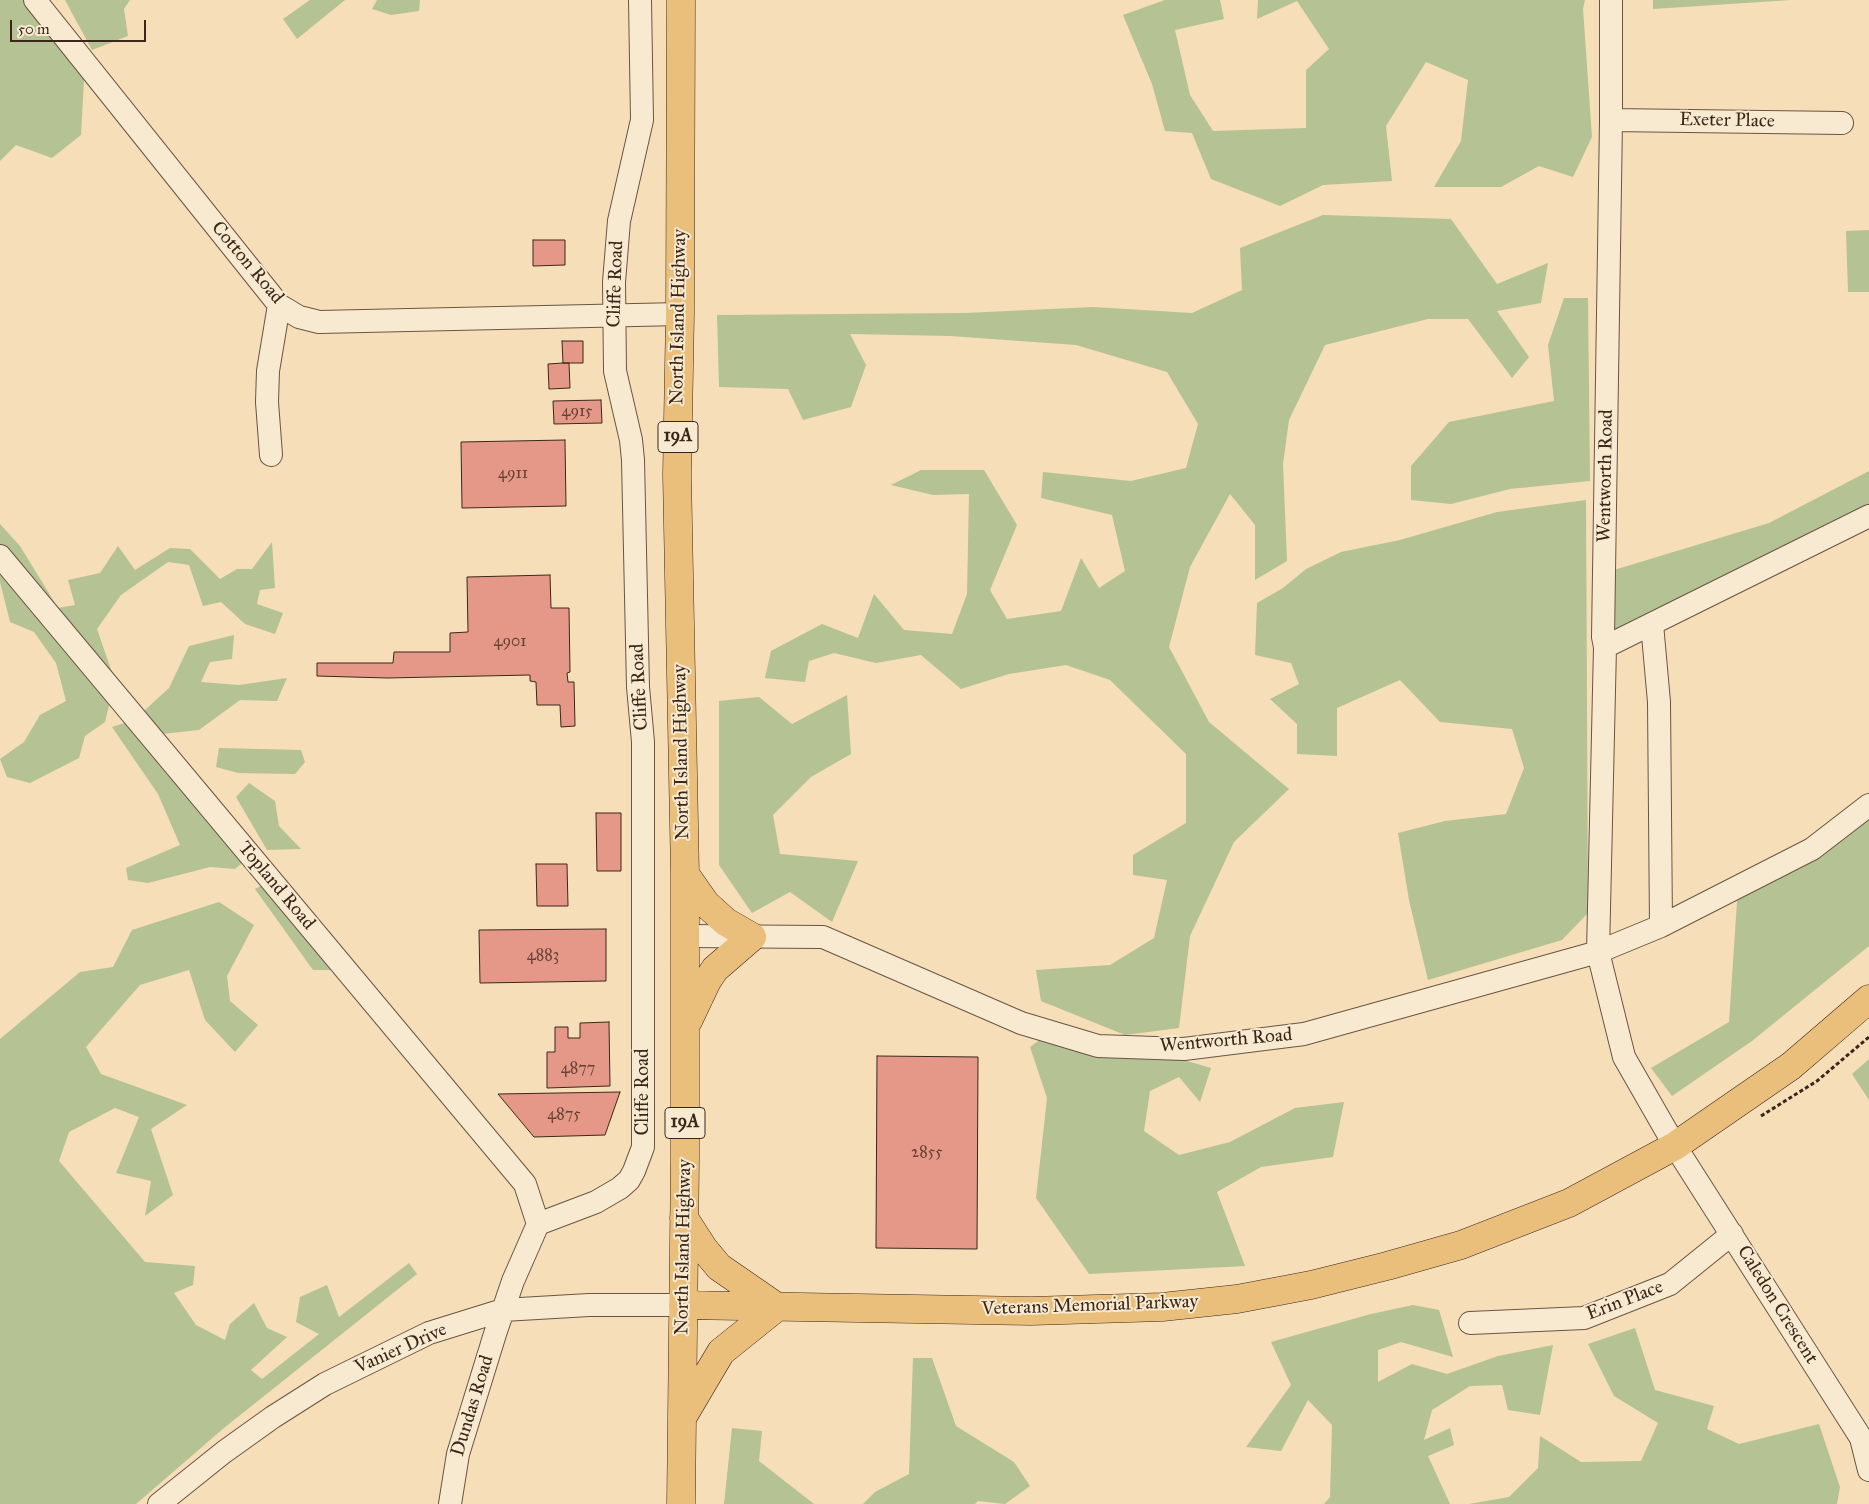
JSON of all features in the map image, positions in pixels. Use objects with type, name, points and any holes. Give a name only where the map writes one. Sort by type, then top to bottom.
[{"type":"main road","name":"North Island Highway","points":[[681,0],[680,314],[677,475],[685,874],[681,1504]]},
{"type":"main road","points":[[684,1028],[711,975],[752,937],[726,922],[706,904],[685,874]]},
{"type":"main road","name":"Veterans Memorial Parkway","points":[[683,1305],[1031,1311],[1162,1307],[1237,1298],[1311,1285],[1462,1245],[1569,1203],[1675,1146],[1792,1066],[1869,999]]},
{"type":"main road","points":[[682,1419],[721,1352],[777,1307],[719,1267],[704,1249],[684,1218]]},
{"type":"street","name":"Cotton Road","points":[[35,0],[279,305],[299,317],[319,322],[680,314]]},
{"type":"street","name":"Cliffe Road","points":[[538,1224],[596,1202],[620,1188],[629,1180],[634,1171],[644,1138],[643,742],[638,687],[633,460],[631,440],[615,372],[614,315],[614,282],[618,230],[642,120],[640,0]]},
{"type":"street","name":"Wentworth Road","points":[[1611,0],[1612,120],[1603,637],[1605,647],[1598,952],[1624,1057],[1675,1146]]},
{"type":"street","name":"Exeter Place","points":[[1612,120],[1842,123]]},
{"type":"street","points":[[271,455],[267,402],[268,372],[279,305]]},
{"type":"street","points":[[1605,647],[1869,516]]},
{"type":"street","name":"Topland Road","points":[[0,556],[525,1184],[538,1224]]},
{"type":"street","points":[[1652,624],[1659,702],[1661,926]]},
{"type":"street","points":[[1598,952],[1661,926],[1812,849],[1869,805]]},
{"type":"street","name":"Wentworth Road","points":[[684,936],[824,937],[1021,1023],[1098,1046],[1184,1049],[1304,1034],[1598,952]]},
{"type":"street","name":"Caledon Crescent","points":[[1675,1146],[1861,1438],[1869,1470]]},
{"type":"street","points":[[503,1310],[538,1224]]},
{"type":"street","name":"Erin Place","points":[[1470,1323],[1584,1318],[1670,1284],[1732,1234]]},
{"type":"street","name":"Vanier Drive","points":[[159,1504],[224,1452],[273,1417],[325,1384],[429,1333],[503,1310],[589,1305],[683,1305]]},
{"type":"street","name":"Dundas Road","points":[[450,1504],[458,1454],[503,1310]]},
{"type":"green space","points":[[0,0],[35,0],[85,62],[81,135],[52,158],[16,145],[0,161]]},
{"type":"green space","points":[[65,0],[130,0],[124,9],[128,36],[92,50]]},
{"type":"green space","points":[[310,0],[345,0],[297,39],[283,19]]},
{"type":"green space","points":[[377,0],[420,0],[419,11],[391,15],[372,9]]},
{"type":"green space","points":[[1165,0],[1220,0],[1224,19],[1175,30],[1190,95],[1213,131],[1306,128],[1306,70],[1329,49],[1297,1],[1257,19],[1258,0],[1585,0],[1583,9],[1592,137],[1573,177],[1539,166],[1501,187],[1434,187],[1461,141],[1468,80],[1426,62],[1386,126],[1392,181],[1323,185],[1280,206],[1211,179],[1192,133],[1165,131],[1152,84],[1123,15]]},
{"type":"green space","points":[[1653,0],[1791,0],[1653,9]]},
{"type":"green space","points":[[1323,215],[1451,219],[1497,284],[1548,263],[1541,303],[1497,311],[1529,357],[1512,378],[1468,319],[1428,319],[1325,345],[1289,420],[1283,464],[1287,561],[1255,580],[1255,525],[1230,494],[1190,567],[1169,647],[1209,722],[1289,789],[1234,842],[1190,936],[1179,1028],[1125,1035],[1041,1001],[1036,970],[1110,965],[1154,938],[1167,880],[1133,875],[1133,855],[1186,823],[1186,754],[1110,680],[1066,665],[1009,674],[961,689],[921,655],[876,663],[834,653],[809,661],[805,682],[765,678],[771,651],[822,624],[858,638],[874,594],[904,630],[952,634],[967,594],[969,494],[933,495],[891,485],[921,470],[984,470],[1017,525],[990,590],[1007,619],[1061,611],[1081,558],[1099,588],[1125,571],[1112,515],[1041,498],[1043,472],[1131,481],[1186,468],[1198,424],[1167,372],[1076,345],[950,336],[850,334],[866,365],[851,407],[803,420],[788,389],[719,387],[717,315],[965,313],[1093,307],[1192,313],[1242,290],[1240,248]]},
{"type":"green space","points":[[1869,230],[1869,292],[1848,292],[1846,231]]},
{"type":"green space","points":[[1564,298],[1588,298],[1590,481],[1510,489],[1451,504],[1411,500],[1411,466],[1449,422],[1554,401],[1548,345]]},
{"type":"green space","points":[[1869,471],[1869,516],[1605,647],[1604,573],[1769,523]]},
{"type":"green space","points":[[1586,500],[1588,913],[1562,940],[1428,980],[1409,900],[1398,833],[1445,821],[1506,814],[1524,768],[1512,729],[1440,722],[1400,680],[1337,708],[1337,756],[1297,754],[1297,724],[1270,699],[1299,684],[1291,663],[1255,655],[1257,603],[1283,588],[1306,569],[1341,552],[1400,540],[1497,512]]},
{"type":"green space","points":[[0,524],[20,546],[58,608],[75,605],[68,580],[100,573],[118,546],[135,570],[170,548],[190,549],[220,579],[237,569],[252,569],[272,542],[275,588],[260,590],[257,604],[283,613],[275,634],[245,624],[221,602],[203,606],[189,565],[168,562],[121,595],[97,629],[115,681],[105,722],[85,736],[79,758],[30,783],[7,777],[0,759],[24,742],[40,715],[66,701],[56,663],[34,632],[10,622],[0,582]]},
{"type":"green space","points":[[234,635],[232,659],[210,662],[201,682],[239,685],[287,678],[277,701],[240,700],[199,730],[162,734],[256,852],[235,869],[210,867],[148,883],[128,880],[126,868],[180,845],[158,794],[112,727],[134,720],[169,688],[189,646]]},
{"type":"green space","points":[[847,695],[851,754],[811,777],[773,815],[780,854],[858,861],[832,922],[790,892],[752,913],[719,865],[719,701],[759,697],[792,724]]},
{"type":"green space","points":[[219,748],[301,750],[305,762],[295,774],[238,773],[216,767]]},
{"type":"green space","points":[[249,783],[275,801],[279,826],[301,849],[267,850],[236,797]]},
{"type":"green space","points":[[1869,805],[1869,946],[1752,1041],[1672,1096],[1651,1068],[1729,1022],[1738,887]]},
{"type":"green space","points":[[277,877],[335,970],[313,970],[255,889]]},
{"type":"green space","points":[[219,902],[254,925],[227,976],[230,1001],[258,1025],[235,1052],[205,1020],[189,970],[140,985],[86,1047],[101,1074],[187,1105],[151,1129],[173,1195],[145,1216],[151,1181],[116,1173],[139,1117],[115,1108],[69,1132],[59,1161],[145,1262],[195,1266],[193,1285],[174,1293],[196,1325],[225,1340],[230,1324],[254,1303],[267,1328],[287,1337],[251,1370],[262,1379],[319,1334],[296,1322],[300,1297],[327,1285],[339,1317],[409,1263],[417,1274],[224,1428],[136,1504],[0,1504],[0,1039],[80,972],[113,967],[132,930]]},
{"type":"green space","points":[[1049,1033],[1163,1054],[1211,1068],[1200,1102],[1179,1077],[1150,1091],[1144,1131],[1179,1155],[1230,1142],[1295,1108],[1344,1102],[1333,1157],[1261,1167],[1217,1192],[1245,1266],[1089,1274],[1036,1198],[1047,1098],[1030,1047]]},
{"type":"green space","points":[[1869,1059],[1869,1100],[1852,1074]]},
{"type":"green space","points":[[1413,1305],[1439,1310],[1453,1357],[1401,1342],[1378,1350],[1378,1382],[1412,1364],[1447,1374],[1498,1356],[1553,1345],[1540,1415],[1508,1410],[1502,1385],[1470,1386],[1432,1410],[1424,1440],[1450,1428],[1454,1445],[1428,1456],[1450,1504],[1324,1504],[1330,1497],[1332,1425],[1308,1400],[1281,1451],[1246,1447],[1291,1385],[1271,1342],[1371,1314]]},
{"type":"green space","points":[[1635,1328],[1655,1390],[1714,1406],[1707,1429],[1739,1444],[1819,1424],[1840,1487],[1837,1504],[1469,1504],[1509,1497],[1538,1468],[1540,1436],[1581,1462],[1641,1461],[1658,1423],[1614,1396],[1588,1344]]},
{"type":"green space","points":[[913,1358],[932,1358],[956,1426],[1014,1462],[1030,1486],[1005,1504],[978,1501],[975,1504],[863,1504],[875,1492],[909,1474]]},
{"type":"green space","points":[[732,1428],[762,1431],[759,1461],[814,1504],[724,1504]]},
{"type":"building","points":[[533,240],[565,240],[565,265],[533,266]]},
{"type":"building","points":[[562,341],[583,341],[583,363],[563,363]]},
{"type":"building","points":[[569,363],[570,388],[549,389],[548,364]]},
{"type":"building","points":[[601,400],[602,423],[554,424],[553,401]]},
{"type":"building","points":[[565,440],[566,506],[462,508],[461,442]]},
{"type":"building","points":[[550,575],[551,608],[569,608],[570,672],[567,673],[568,682],[574,682],[575,726],[561,727],[560,705],[537,705],[536,682],[530,681],[530,675],[387,678],[317,676],[317,663],[393,663],[394,652],[450,652],[450,633],[468,632],[467,577]]},
{"type":"building","points":[[596,813],[621,813],[621,871],[597,871]]},
{"type":"building","points":[[536,864],[567,864],[568,906],[537,906]]},
{"type":"building","points":[[606,929],[606,981],[480,983],[479,930]]},
{"type":"building","points":[[609,1022],[610,1086],[547,1088],[547,1052],[555,1052],[555,1027],[568,1027],[568,1038],[580,1038],[580,1023]]},
{"type":"building","points":[[877,1056],[978,1057],[977,1249],[876,1248]]},
{"type":"building","points":[[620,1092],[605,1135],[534,1137],[498,1094]]}]
